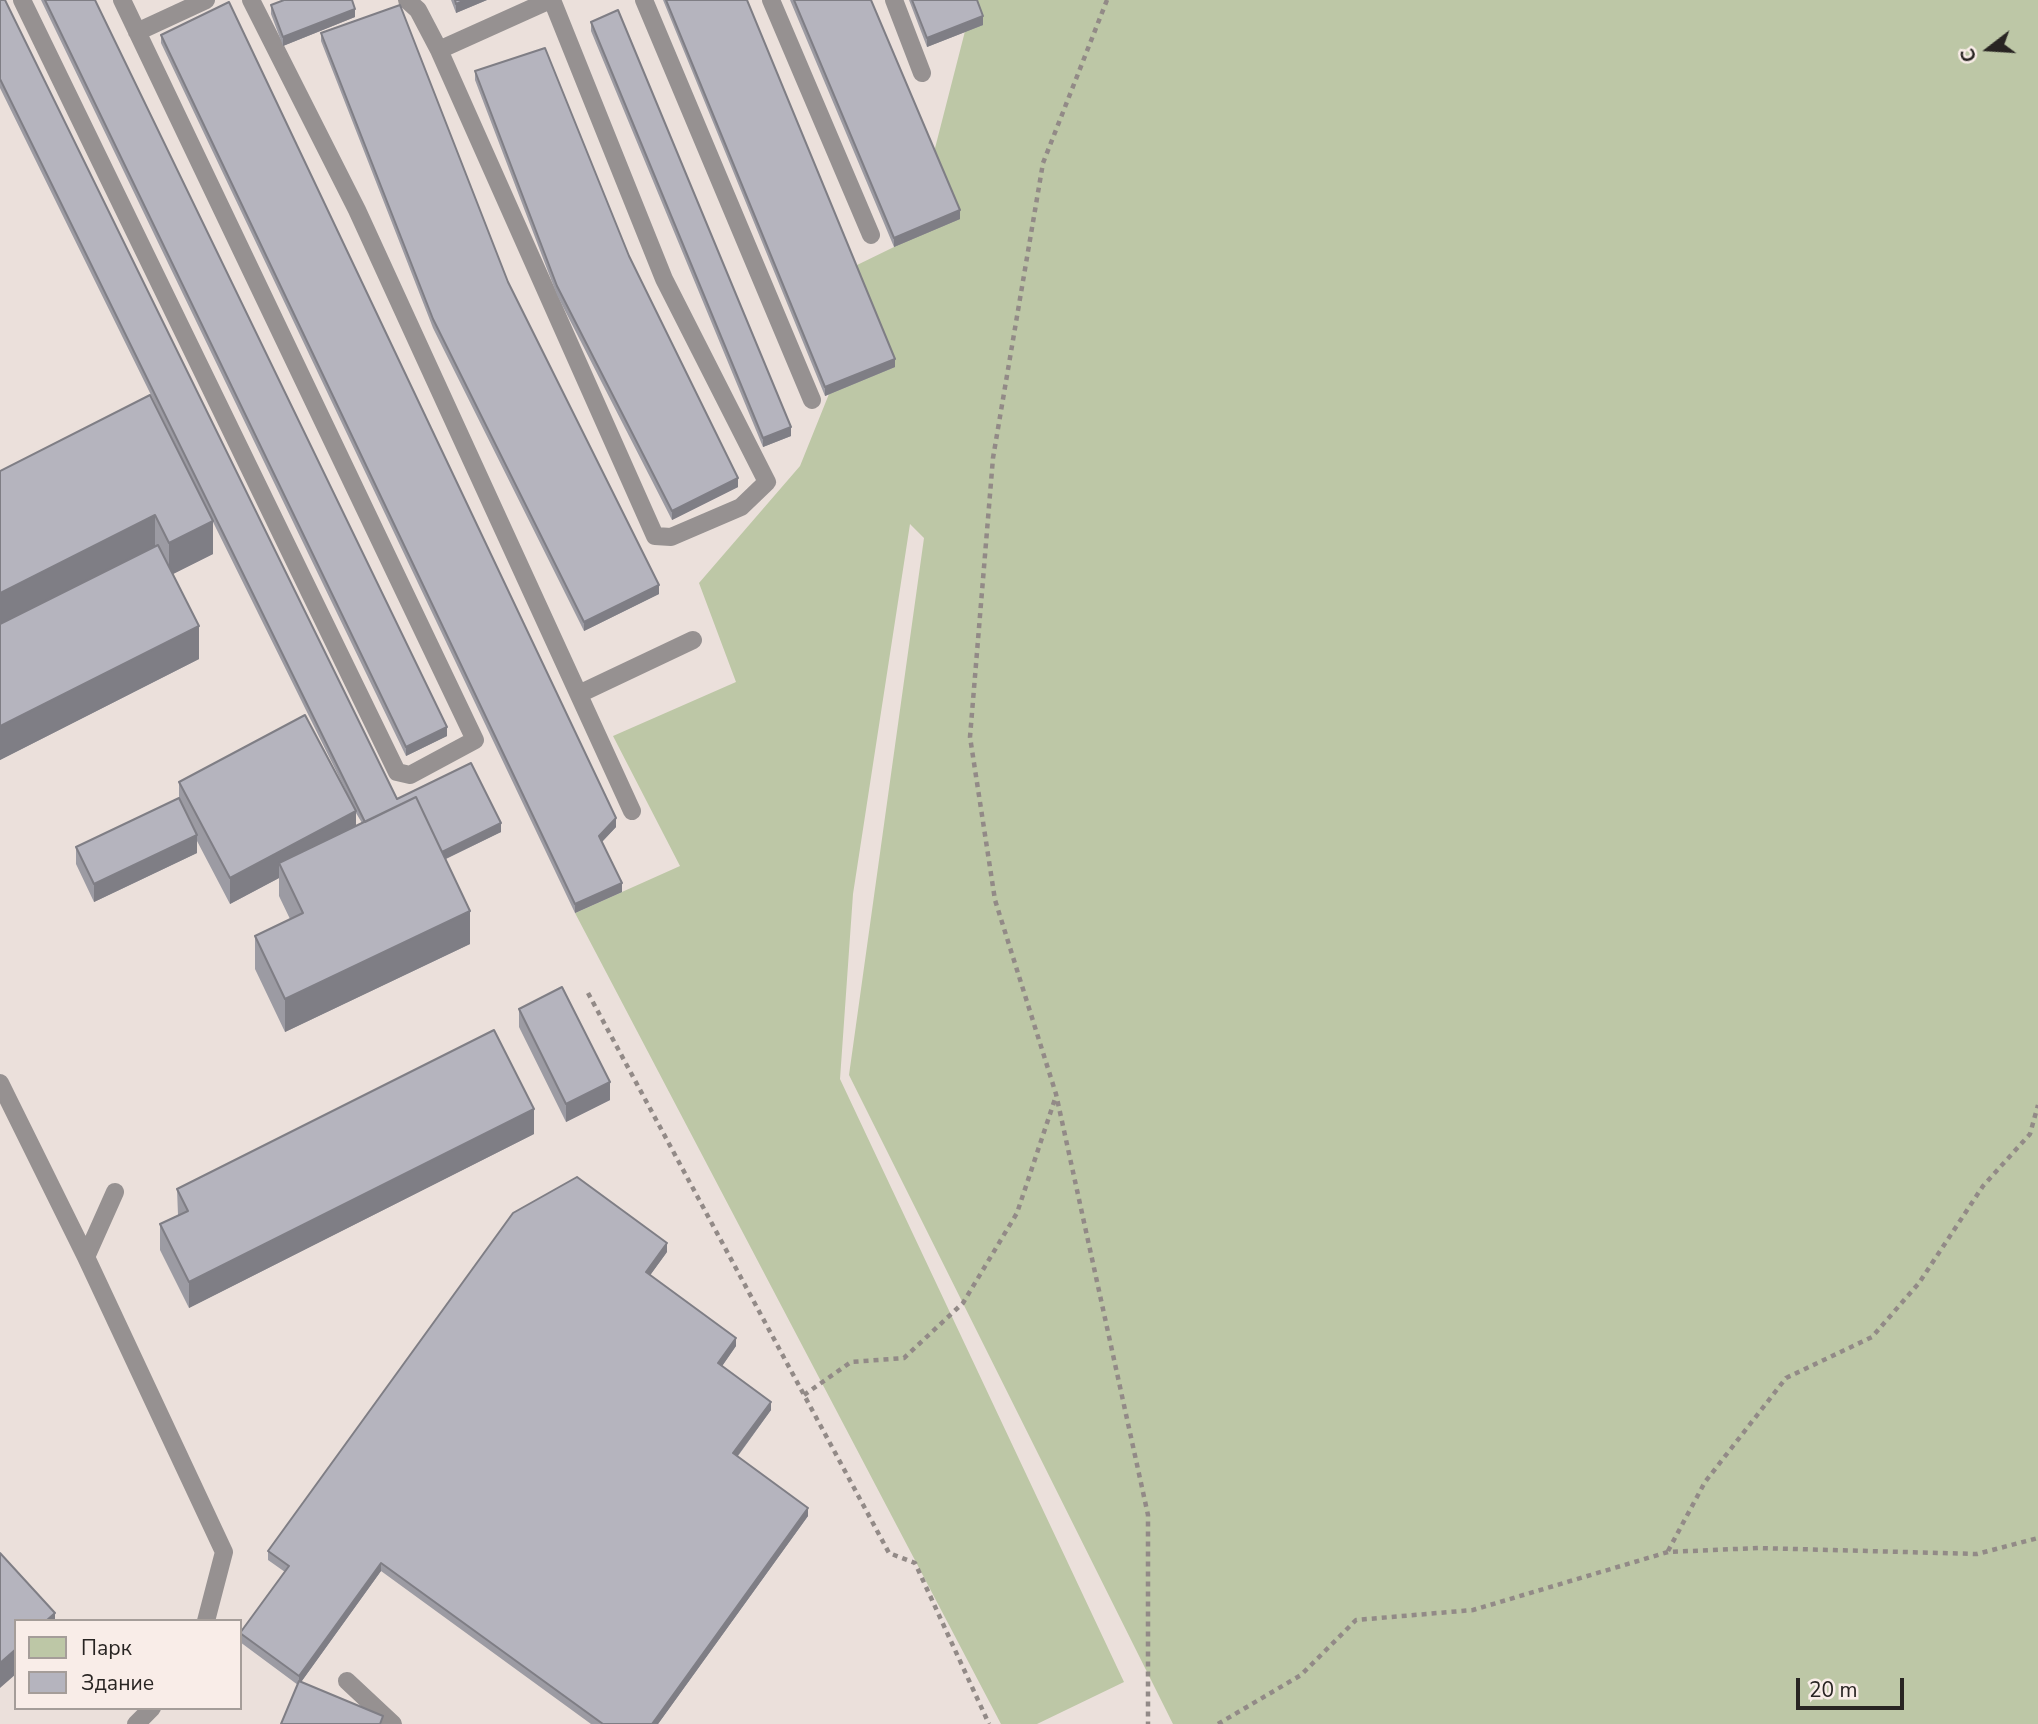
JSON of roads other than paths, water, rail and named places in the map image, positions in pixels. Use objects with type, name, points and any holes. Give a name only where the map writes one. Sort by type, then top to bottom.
[{"type":"lane","points":[[22,0],[397,772],[410,775],[475,740],[122,0]]},
{"type":"lane","points":[[137,32],[205,0]]},
{"type":"lane","points":[[251,0],[357,211],[632,811]]},
{"type":"lane","points":[[407,0],[418,10],[439,50],[655,536],[671,537],[741,507],[767,482],[664,279],[551,0],[439,50]]},
{"type":"lane","points":[[644,0],[813,400]]},
{"type":"lane","points":[[771,0],[871,235]]},
{"type":"lane","points":[[894,0],[922,73]]},
{"type":"lane","points":[[579,694],[693,640]]},
{"type":"lane","points":[[0,1083],[86,1257],[224,1552],[207,1619]]},
{"type":"lane","points":[[86,1257],[115,1192]]},
{"type":"lane","points":[[347,1681],[393,1724]]},
{"type":"lane","points":[[136,1724],[150,1710]]}]
